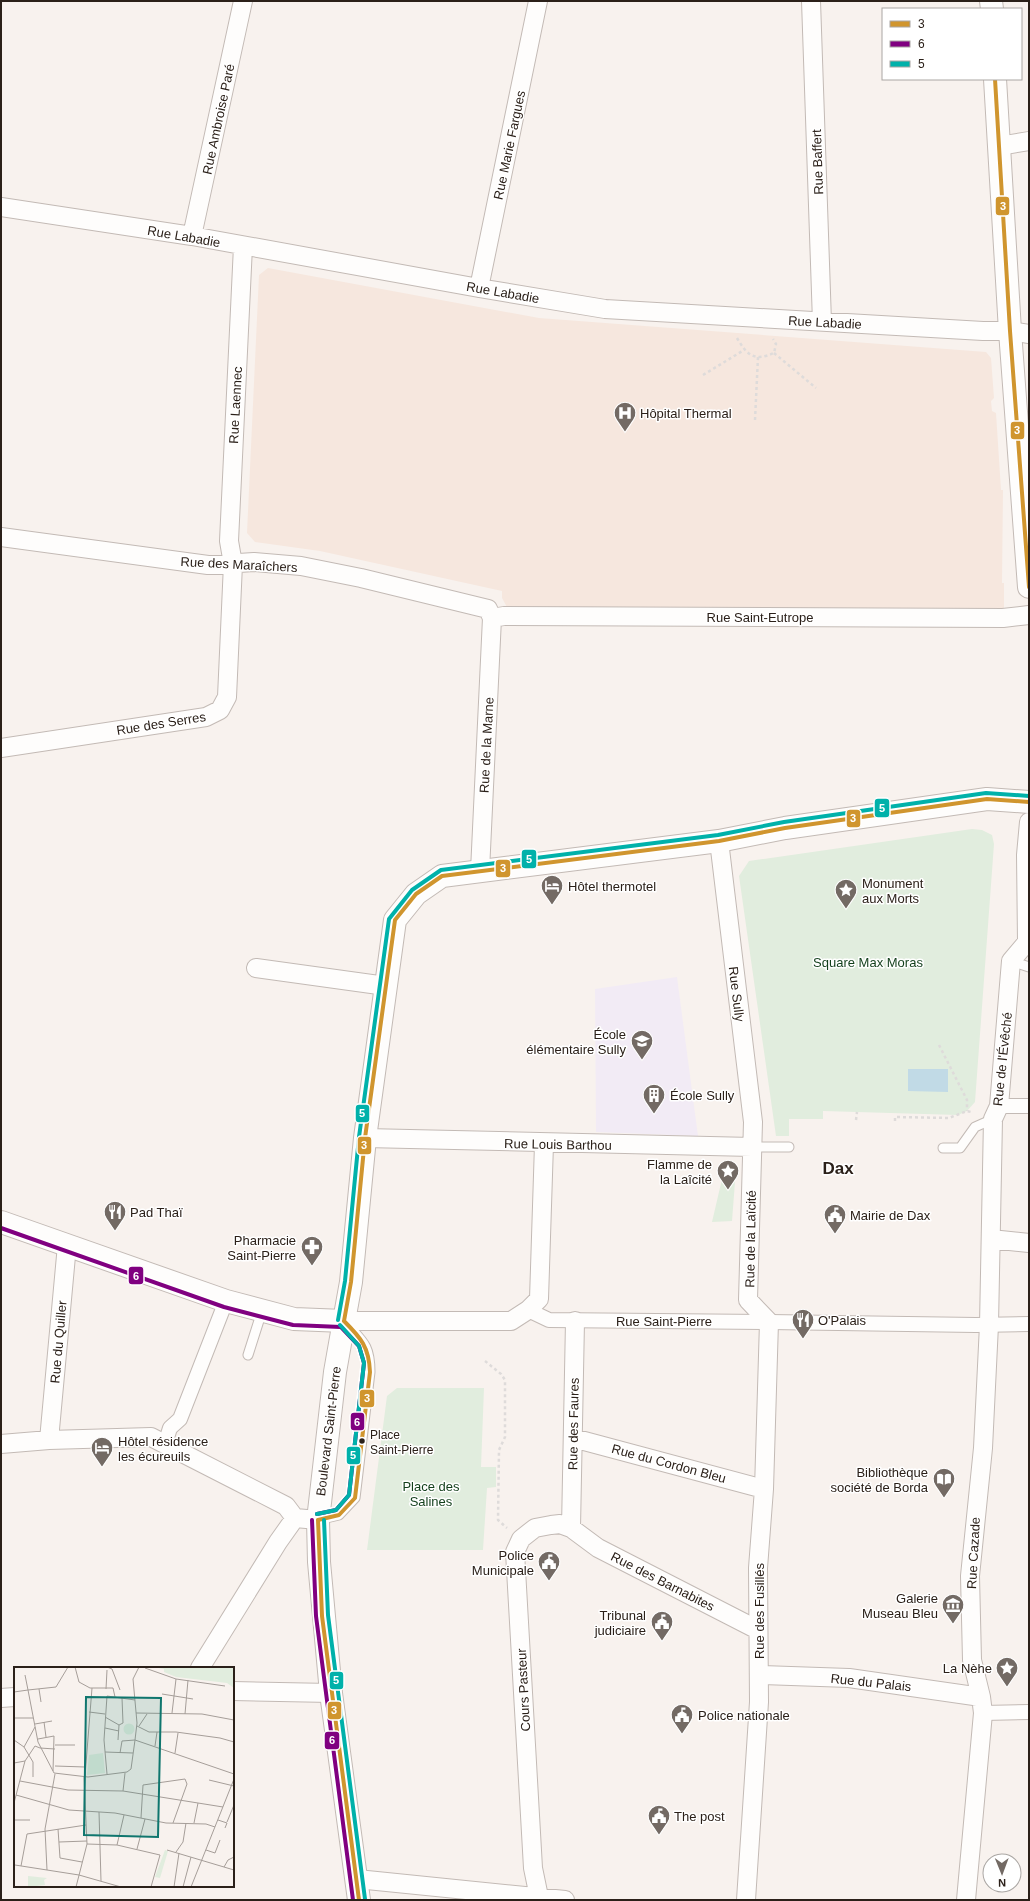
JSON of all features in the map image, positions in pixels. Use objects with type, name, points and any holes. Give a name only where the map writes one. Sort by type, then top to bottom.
[{"type":"main road","points":[[996,80],[999,146],[1019,332],[1029,587]]},
{"type":"main road","name":"Boulevard Saint-Pierre","points":[[358,1890],[331,1693],[318,1562],[318,1520],[335,1372],[351,1282],[365,1138],[395,920],[416,894],[442,876],[719,841],[785,828],[983,799],[1029,802]]},
{"type":"main road","points":[[1,1222],[226,1302],[262,1310],[294,1320],[344,1321]]},
{"type":"street","name":"Rue Ambroise Paré","points":[[192,236],[243,1]]},
{"type":"street","name":"Rue Marie Fargues","points":[[479,288],[538,1]]},
{"type":"street","name":"Rue Baffert","points":[[811,1],[822,322]]},
{"type":"street","points":[[999,146],[1029,141]]},
{"type":"street","name":"Rue Labadie","points":[[1,207],[192,236],[479,288],[605,309],[983,332],[1019,332]]},
{"type":"street","name":"Rue Laennec","points":[[233,564],[230,541],[243,246]]},
{"type":"street","name":"Rue des Maraîchers","points":[[1,537],[208,565],[254,562],[301,566],[361,578],[488,609],[492,618]]},
{"type":"street","name":"Rue des Serres","points":[[1,748],[206,717],[220,710],[227,697],[233,564]]},
{"type":"street","name":"Rue Saint-Eutrope","points":[[492,618],[504,616],[1003,618],[1029,615]]},
{"type":"street","name":"Rue de la Marne","points":[[480,871],[492,618]]},
{"type":"street","points":[[1011,961],[1028,942],[1026,862],[1029,822]]},
{"type":"street","name":"Rue Sully","points":[[719,841],[753,1122],[752,1147]]},
{"type":"street","name":"Rue de l'Évêché","points":[[989,1326],[996,1112],[1011,961]]},
{"type":"street","points":[[256,968],[386,986]]},
{"type":"street","points":[[996,1112],[1029,1106]]},
{"type":"street","name":"Rue Louis Barthou","points":[[365,1138],[544,1144],[752,1147]]},
{"type":"street","points":[[344,1321],[512,1321],[528,1310],[539,1299],[544,1144]]},
{"type":"street","name":"Rue de la Laïcité","points":[[752,1147],[748,1300],[769,1322]]},
{"type":"street","points":[[991,1239],[1029,1243]]},
{"type":"street","name":"Rue du Quiller","points":[[48,1440],[67,1245]]},
{"type":"street","points":[[158,1441],[180,1419],[226,1302]]},
{"type":"street","name":"Rue Saint-Pierre","points":[[528,1310],[549,1320],[575,1321],[769,1322],[989,1326],[1029,1324]]},
{"type":"street","name":"Rue des Faures","points":[[571,1528],[575,1321]]},
{"type":"street","name":"Rue des Fusillés","points":[[746,1900],[759,1702],[758,1568],[764,1488],[769,1322]]},
{"type":"street","name":"Rue Cazade","points":[[966,1900],[982,1705],[972,1660],[970,1576],[983,1448],[989,1326]]},
{"type":"street","name":"Rue du Cordon Bleu","points":[[573,1438],[764,1488]]},
{"type":"street","points":[[1,1444],[48,1440],[158,1441],[291,1512],[318,1520]]},
{"type":"street","points":[[201,1667],[291,1512]]},
{"type":"street","points":[[521,1540],[535,1528],[556,1524],[571,1528]]},
{"type":"street","name":"Rue des Barnabites","points":[[571,1528],[598,1548],[758,1630]]},
{"type":"street","name":"Cours Pasteur","points":[[521,1540],[515,1552],[533,1868],[539,1897]]},
{"type":"street","name":"Rue du Palais","points":[[759,1675],[848,1678],[982,1705]]},
{"type":"street","points":[[234,1691],[331,1693]]},
{"type":"street","points":[[1,1698],[14,1697]]},
{"type":"street","points":[[982,1705],[1029,1712]]},
{"type":"street","points":[[358,1890],[539,1897],[565,1900]]},
{"type":"lane","points":[[1011,961],[1029,967]]},
{"type":"lane","points":[[943,1148],[960,1148],[974,1127],[996,1112]]},
{"type":"lane","points":[[752,1147],[789,1147]]},
{"type":"lane","points":[[248,1355],[262,1310]]},
{"type":"lane","points":[[318,1520],[339,1515],[355,1498],[370,1372],[370,1360],[367,1346],[344,1321]]},
{"type":"path","points":[[771,336],[776,344],[774,353]]},
{"type":"path","points":[[737,338],[744,350],[753,356],[764,358],[774,353]]},
{"type":"path","points":[[703,375],[744,350]]},
{"type":"path","points":[[774,353],[816,388]]},
{"type":"path","points":[[755,420],[758,357]]},
{"type":"path","points":[[895,1121],[895,1117],[948,1118],[967,1111],[967,1100],[939,1044]]},
{"type":"path","points":[[856,1120],[857,1112]]},
{"type":"path","points":[[485,1361],[501,1374],[505,1380],[505,1436],[499,1450],[498,1520],[521,1540]]},
{"type":"shaded area","name":"Hôpital Thermal","points":[[268,268],[539,318],[986,352],[991,358],[994,398],[991,401],[992,411],[996,413],[1001,490],[1003,490],[1002,583],[1004,583],[1004,610],[508,609],[502,598],[502,591],[320,551],[255,542],[247,533],[259,275]]},
{"type":"shaded area","name":"École élémentaire Sully","points":[[677,977],[698,1136],[596,1132],[595,989]]},
{"type":"green space","name":"Square Max Moras","points":[[972,829],[982,830],[992,835],[994,844],[975,1102],[967,1111],[958,1115],[823,1111],[823,1119],[789,1119],[789,1136],[776,1136],[739,876],[749,861]]},
{"type":"green space","points":[[722,1179],[735,1182],[732,1221],[712,1222]]},
{"type":"green space","name":"Place des Salines","points":[[397,1388],[484,1388],[481,1467],[496,1467],[496,1487],[487,1488],[483,1550],[367,1550],[387,1396]]},
{"type":"water","points":[[908,1069],[948,1069],[948,1092],[908,1091]]},
{"type":"transit line","name":"3","points":[[995,80],[1010,331],[1029,587]]},
{"type":"transit line","name":"5","points":[[338,1320],[345,1281],[359,1137],[389,919],[412,890],[441,870],[718,835],[784,822],[986,793],[1029,796]]},
{"type":"transit line","name":"3","points":[[344,1321],[351,1282],[365,1138],[395,920],[416,894],[442,876],[719,841],[785,828],[987,799],[1029,802]]},
{"type":"transit line","name":"6","points":[[1,1228],[224,1307],[293,1325],[341,1327],[359,1346],[364,1363],[349,1495],[336,1510],[317,1514]]},
{"type":"transit line","name":"3","points":[[318,1520],[339,1515],[355,1498],[370,1372],[366,1349],[359,1338],[344,1321]]},
{"type":"transit line","name":"5","points":[[317,1514],[336,1510],[349,1495],[364,1363],[359,1346],[340,1325]]},
{"type":"transit line","name":"6","points":[[312,1520],[316,1616],[353,1900]]},
{"type":"transit line","name":"3","points":[[318,1520],[322,1616],[359,1900]]},
{"type":"transit line","name":"5","points":[[324,1520],[328,1615],[365,1899]]},
{"type":"place","name":"Hôpital Thermal","points":[[625,432]]},
{"type":"place","name":"Hôtel thermotel","points":[[552,906]]},
{"type":"place","name":"Monument aux Morts","points":[[846,910]]},
{"type":"place","name":"École élémentaire Sully","points":[[642,1060]]},
{"type":"place","name":"École Sully","points":[[654,1114]]},
{"type":"place","name":"Flamme de la Laîcité","points":[[728,1190]]},
{"type":"place","name":"Pad Thaï","points":[[115,1232]]},
{"type":"place","name":"Mairie de Dax","points":[[835,1234]]},
{"type":"place","name":"Pharmacie Saint-Pierre","points":[[312,1266]]},
{"type":"place","name":"O'Palais","points":[[803,1340]]},
{"type":"place","name":"Place Saint-Pierre","points":[[362,1441]]},
{"type":"place","name":"Hôtel résidence les écureuils","points":[[102,1468]]},
{"type":"place","name":"Bibliothèque société de Borda","points":[[944,1498]]},
{"type":"place","name":"Police Municipale","points":[[549,1582]]},
{"type":"place","name":"Galerie Museau Bleu","points":[[953,1624]]},
{"type":"place","name":"Tribunal judiciaire","points":[[662,1642]]},
{"type":"place","name":"La Nèhe","points":[[1007,1688]]},
{"type":"place","name":"Police nationale","points":[[682,1734]]},
{"type":"place","name":"The post","points":[[659,1836]]},
{"type":"district","name":"Dax","points":[[838,1168]]}]
